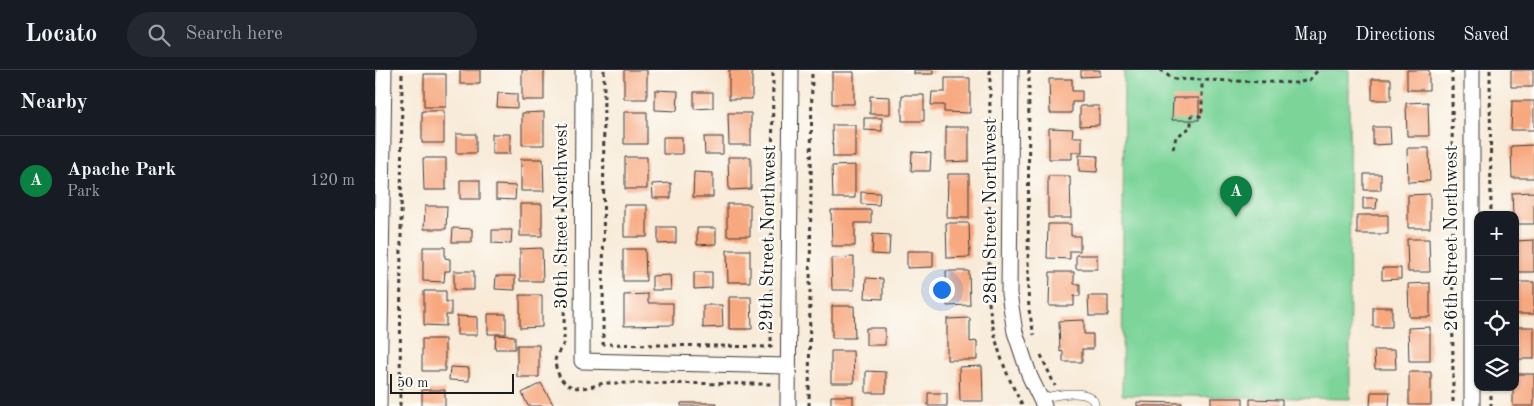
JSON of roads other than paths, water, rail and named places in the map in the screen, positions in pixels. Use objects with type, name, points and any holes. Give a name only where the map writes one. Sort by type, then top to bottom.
[{"type":"street","points":[[379,406],[384,70]]},
{"type":"street","name":"30th Street Northwest","points":[[583,70],[581,362],[787,366]]},
{"type":"street","name":"29th Street Northwest","points":[[788,406],[791,70]]},
{"type":"street","name":"28th Street Northwest","points":[[1011,70],[1009,294],[1015,332],[1030,376],[1042,402]]},
{"type":"street","name":"26th Street Northwest","points":[[1471,70],[1472,406]]},
{"type":"lane","points":[[1042,402],[1060,394],[1087,395],[1091,397],[1095,406]]},
{"type":"place","name":"Apache Park","points":[[1236,217]]}]
